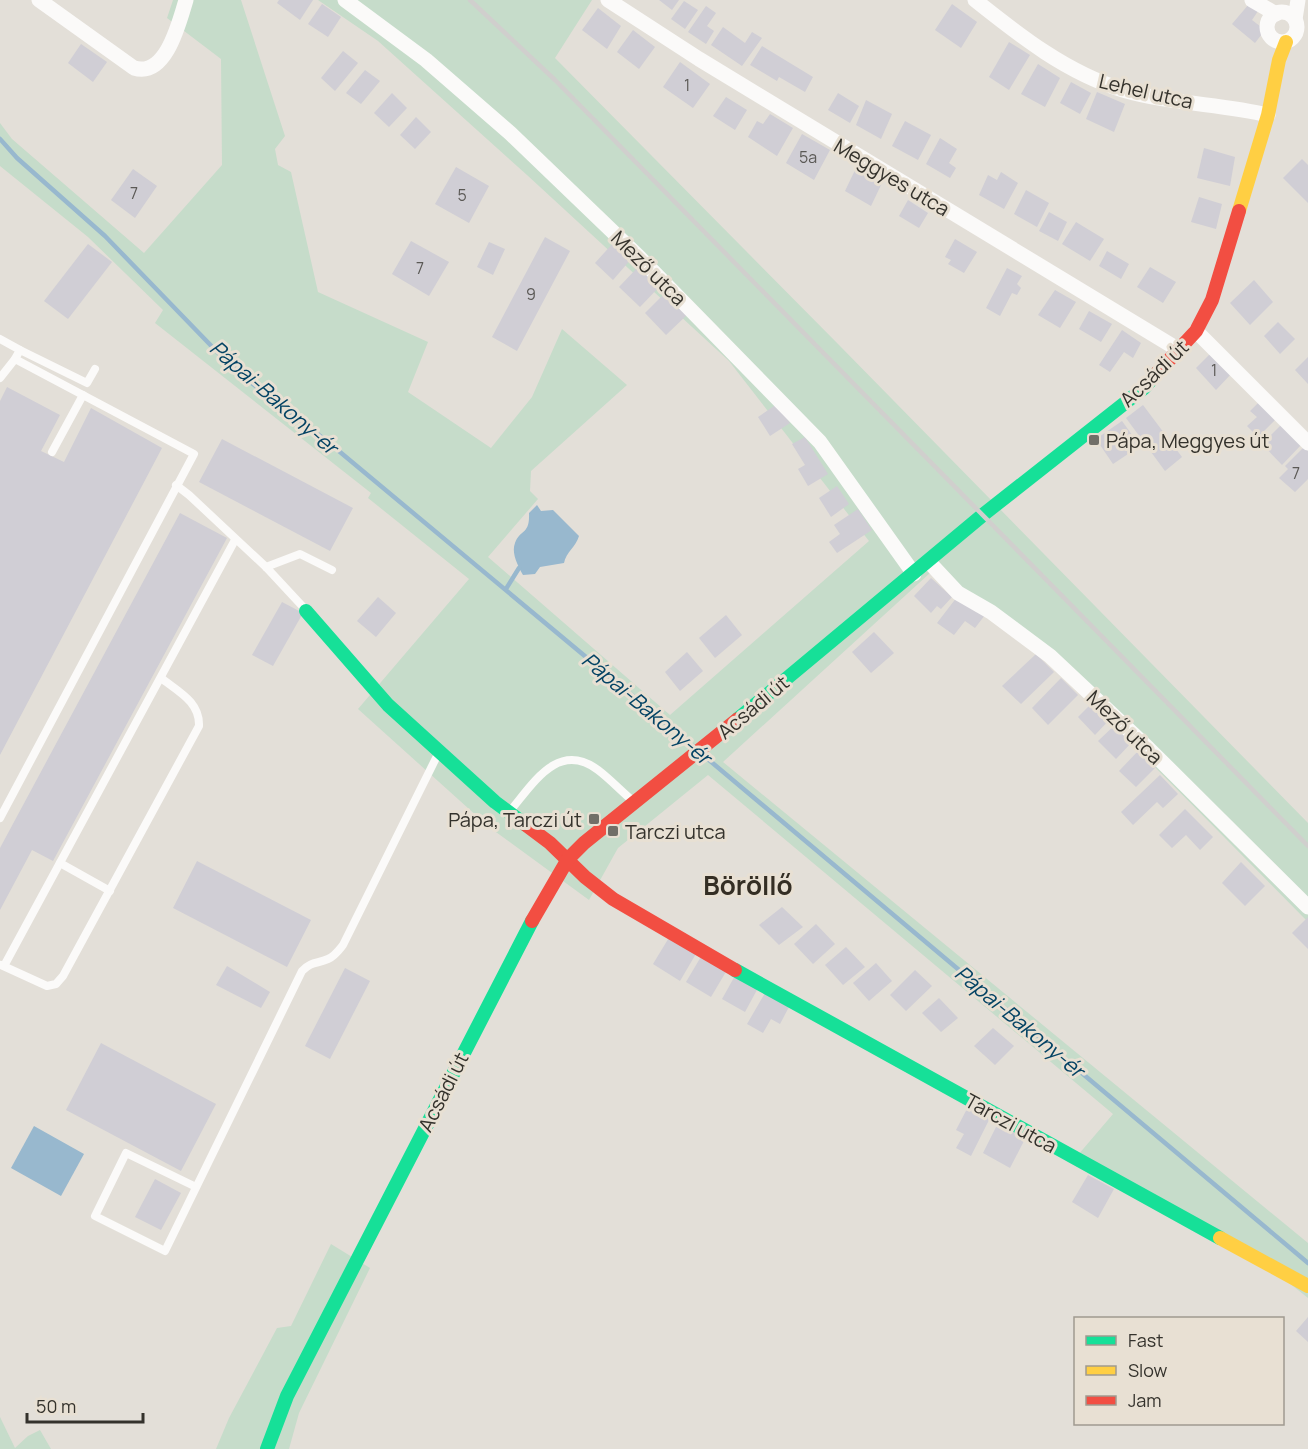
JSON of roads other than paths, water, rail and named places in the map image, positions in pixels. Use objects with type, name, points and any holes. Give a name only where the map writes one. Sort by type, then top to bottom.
[{"type":"street","points":[[39,0],[134,68],[142,71],[158,64],[179,24],[186,0]]},
{"type":"street","name":"Mező utca","points":[[345,0],[426,60],[510,133],[689,308],[820,442],[914,574]]},
{"type":"street","name":"Meggyes utca","points":[[608,0],[709,65],[1179,351]]},
{"type":"street","name":"Lehel utca","points":[[975,0],[1056,59],[1097,81],[1160,98],[1268,116]]},
{"type":"street","points":[[1253,1],[1289,29],[1297,0]]},
{"type":"street","name":"Acsádi út","points":[[267,1449],[287,1396],[499,982],[538,908],[568,859],[634,802],[689,760],[929,562],[984,514],[1144,388],[1196,331],[1212,300],[1268,116],[1279,60],[1289,29]]},
{"type":"street","points":[[1196,331],[1308,443]]},
{"type":"street","name":"Mező utca","points":[[929,562],[958,593],[991,612],[1050,656],[1148,748],[1308,907]]},
{"type":"street","name":"Tarczi utca","points":[[306,610],[388,705],[495,802],[568,859],[585,877],[613,899],[782,997],[1308,1286]]},
{"type":"lane","points":[[0,339],[87,383],[95,369]]},
{"type":"lane","points":[[0,378],[20,350]]},
{"type":"lane","points":[[0,818],[194,454],[15,358]]},
{"type":"lane","points":[[52,452],[83,395]]},
{"type":"lane","points":[[176,485],[266,567],[306,610]]},
{"type":"lane","points":[[161,678],[194,703],[200,718],[200,726],[63,976],[56,984],[46,986],[2,965],[236,540]]},
{"type":"lane","points":[[266,567],[300,554],[333,570]]},
{"type":"lane","points":[[196,1187],[126,1153],[95,1216],[165,1251],[302,971],[309,963],[327,960],[343,945],[439,753]]},
{"type":"lane","points":[[509,812],[541,774],[551,766],[570,759],[586,763],[597,769],[634,802]]},
{"type":"lane","points":[[60,863],[110,891]]},
{"type":"water","points":[[537,505],[541,511],[553,510],[579,536],[564,563],[540,567],[535,574],[523,575],[514,547],[528,525],[529,513]]},
{"type":"water","points":[[34,1126],[84,1154],[61,1196],[11,1168]]},
{"type":"waterway","name":"Pápai-Bakony-ér","points":[[0,139],[17,158],[105,236],[245,378],[328,442],[694,747]]},
{"type":"waterway","points":[[506,589],[519,568]]},
{"type":"waterway","name":"Pápai-Bakony-ér","points":[[703,755],[1308,1263]]},
{"type":"railway","points":[[470,0],[555,80],[1308,846]]},
{"type":"place","name":"Pápa, Meggyes út","points":[[1094,440]]},
{"type":"place","name":"Pápa, Tarczi út","points":[[594,819]]},
{"type":"place","name":"Tarczi utca","points":[[613,831]]},
{"type":"district","name":"Böröllő","points":[[748,885]]}]
